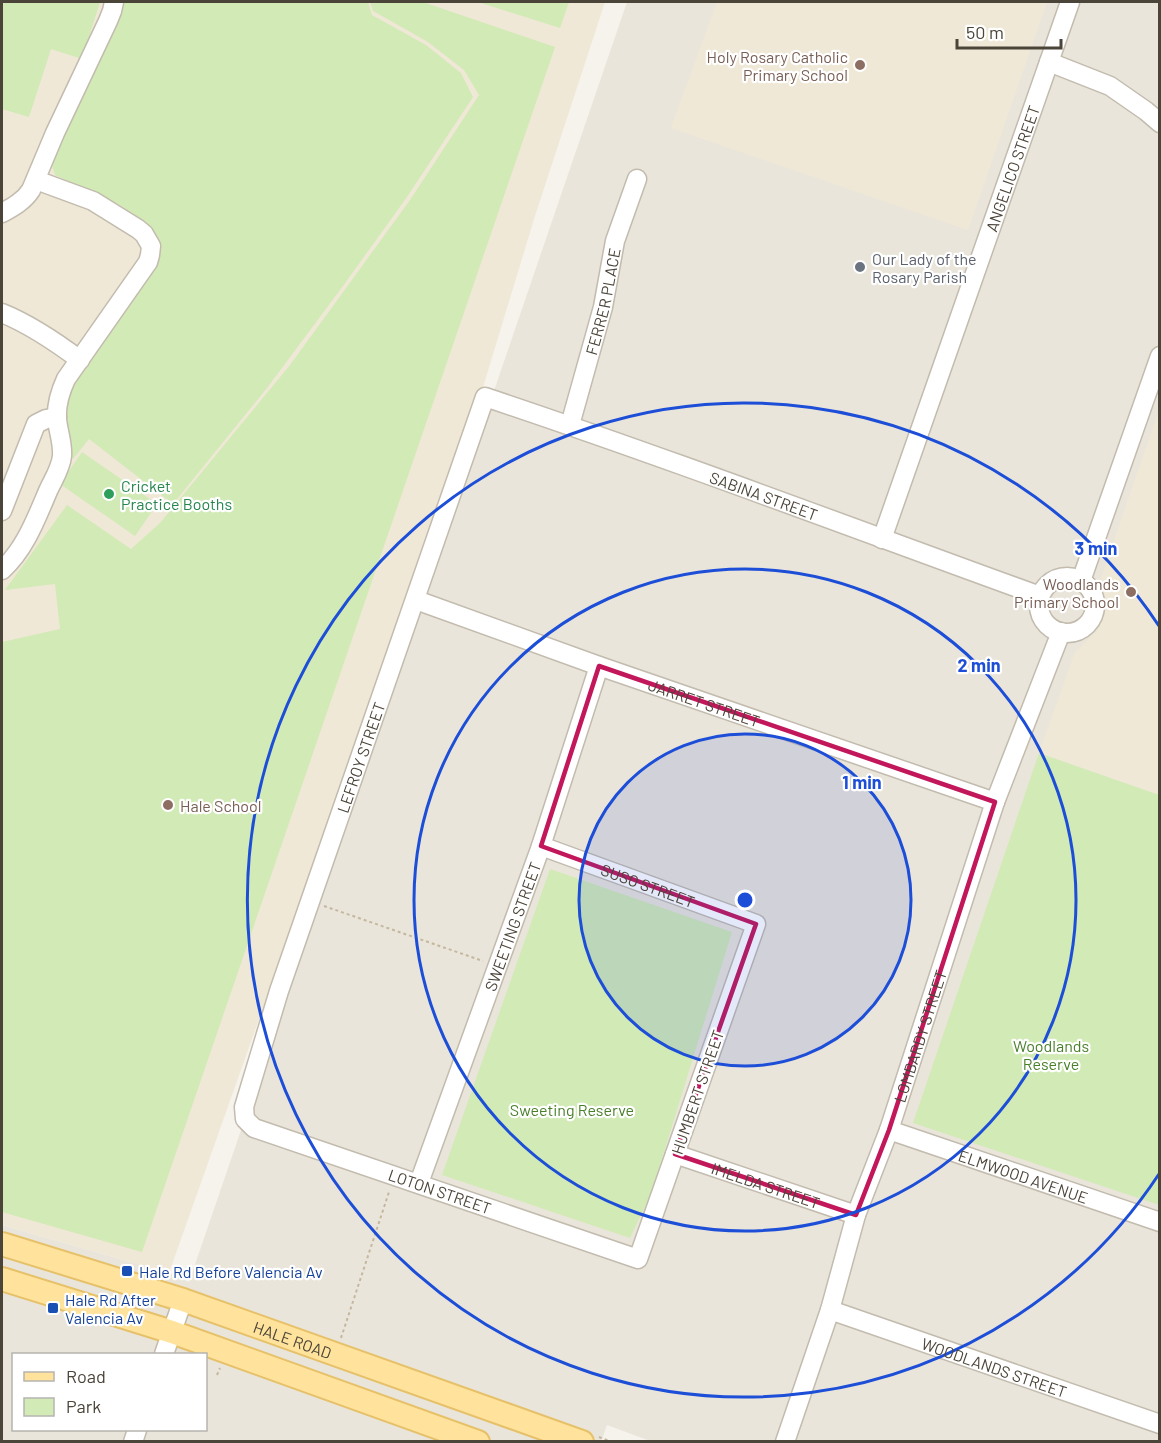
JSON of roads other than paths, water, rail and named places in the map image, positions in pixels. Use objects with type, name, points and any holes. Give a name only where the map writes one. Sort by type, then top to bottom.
[{"type":"main road","name":"HALE ROAD","points":[[2,1244],[183,1300],[582,1442]]},
{"type":"main road","name":"HALE ROAD","points":[[2,1279],[172,1332],[478,1442]]},
{"type":"street","points":[[2,213],[28,195],[36,180],[55,133],[108,21],[114,2]]},
{"type":"street","name":"ANGELICO STREET","points":[[882,539],[1070,2]]},
{"type":"street","points":[[1048,62],[1110,86],[1160,123]]},
{"type":"street","name":"FERRER PLACE","points":[[570,425],[603,307],[615,241],[637,179]]},
{"type":"street","points":[[2,567],[15,555],[27,538],[61,463],[62,447],[57,406],[66,379],[148,262],[151,246],[138,229],[103,206],[36,180]]},
{"type":"street","points":[[2,313],[63,347],[80,360]]},
{"type":"street","points":[[1081,581],[1160,356]]},
{"type":"street","name":"SABINA STREET","points":[[485,397],[711,475],[1040,596]]},
{"type":"street","name":"LEFROY STREET","points":[[245,1119],[244,1107],[279,991],[485,397]]},
{"type":"street","points":[[2,511],[36,424],[46,418],[57,417]]},
{"type":"street","points":[[1068,577],[1081,581],[1089,587],[1093,595],[1095,605],[1093,614],[1089,621],[1075,632],[1060,632],[1051,629],[1039,611],[1040,596],[1045,587],[1058,578],[1068,577]]},
{"type":"street","name":"JARRET STREET","points":[[416,600],[599,666],[995,802]]},
{"type":"street","name":"LOMBARDY STREET","points":[[785,1442],[830,1310],[856,1215],[890,1130],[995,802],[1060,632]]},
{"type":"street","name":"SWEETING STREET","points":[[419,1183],[541,846],[599,666]]},
{"type":"street","name":"SUSO STREET","points":[[541,846],[756,924]]},
{"type":"street","name":"HUMBERT STREET","points":[[638,1259],[756,924]]},
{"type":"street","name":"LOTON STREET","points":[[245,1119],[254,1128],[638,1259]]},
{"type":"street","name":"ELMWOOD AVENUE","points":[[890,1130],[1160,1222]]},
{"type":"street","name":"IMELDA STREET","points":[[675,1154],[856,1215]]},
{"type":"street","points":[[164,1353],[183,1300]]},
{"type":"street","name":"WOODLANDS STREET","points":[[830,1310],[1160,1424]]},
{"type":"street","points":[[527,1423],[560,1442]]},
{"type":"place","name":"Holy Rosary Catholic Primary School","points":[[860,65]]},
{"type":"place","name":"Our Lady of the Rosary Parish","points":[[860,267]]},
{"type":"place","name":"Cricket Practice Booths","points":[[109,494]]},
{"type":"place","name":"Woodlands Primary School","points":[[1131,592]]},
{"type":"place","name":"Hale School","points":[[168,805]]},
{"type":"place","name":"Hale Rd Before Valencia Av","points":[[127,1271]]},
{"type":"place","name":"Hale Rd After Valencia Av","points":[[53,1308]]},
{"type":"park label","name":"Woodlands Reserve","points":[[1051,1054]]},
{"type":"park label","name":"Sweeting Reserve","points":[[572,1109]]}]
